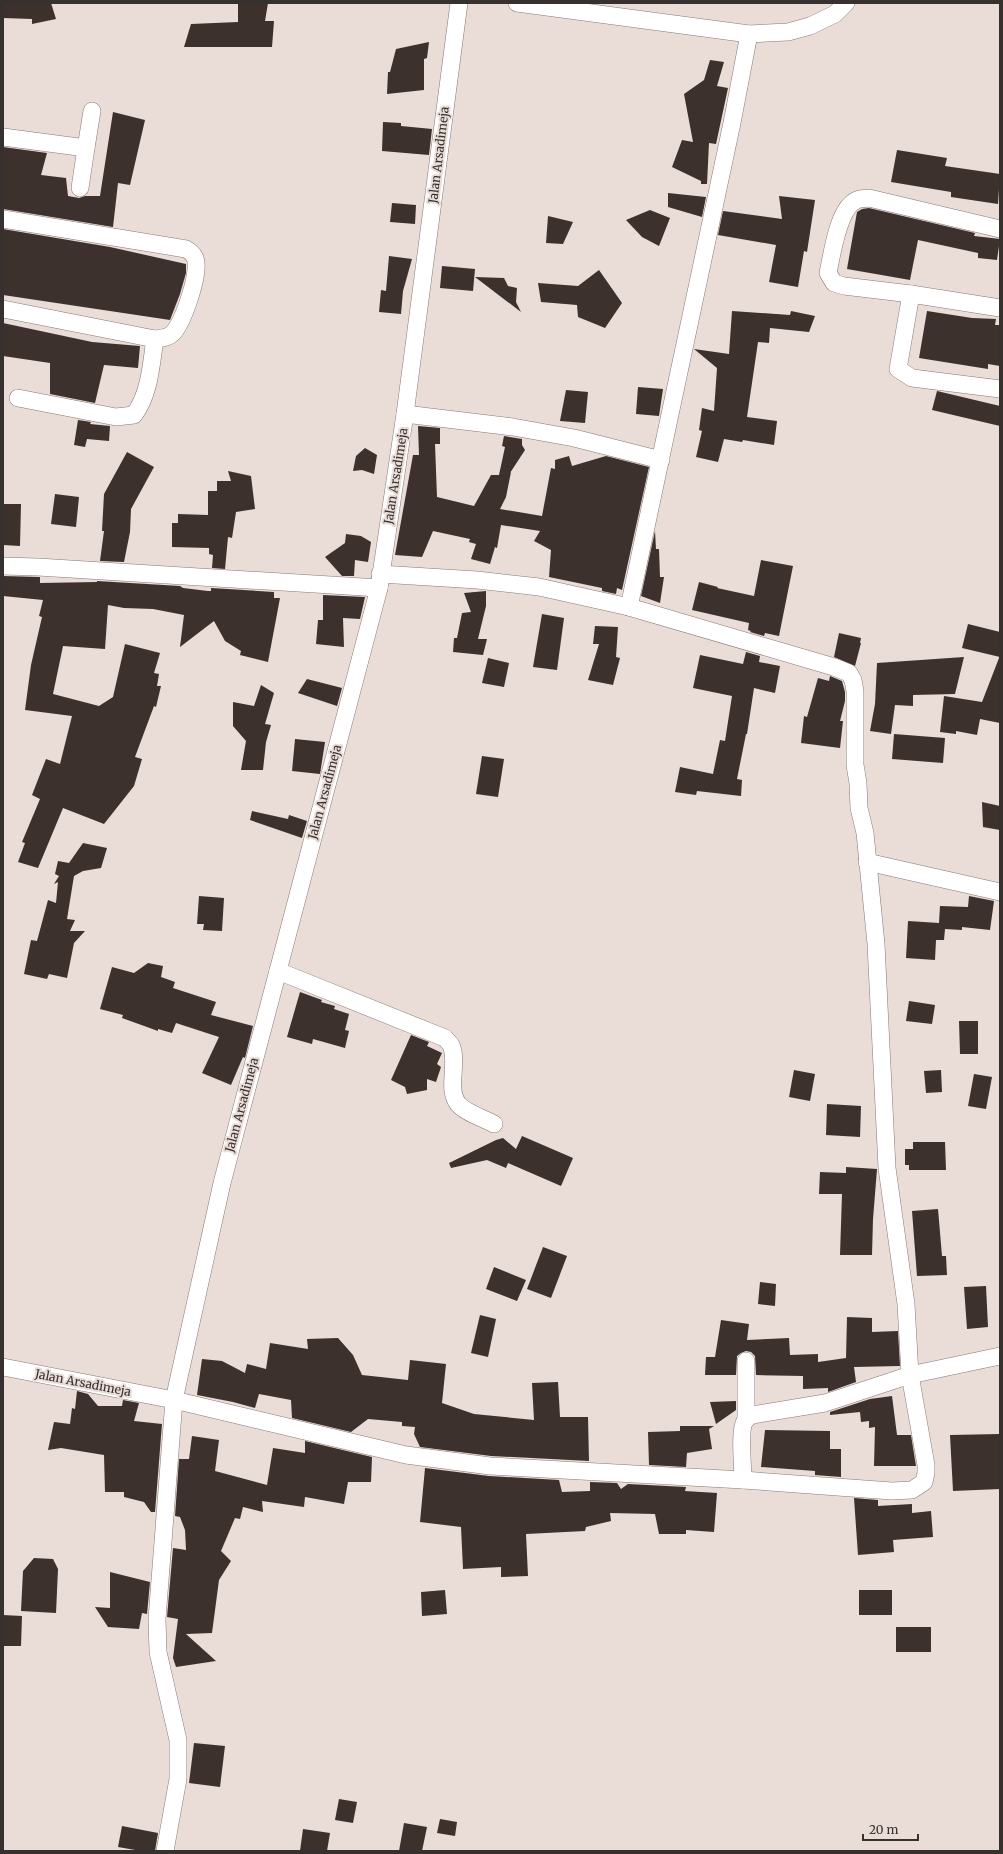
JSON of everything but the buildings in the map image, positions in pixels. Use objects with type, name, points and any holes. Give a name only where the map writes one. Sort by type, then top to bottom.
[{"type":"street","name":"Jalan Arsadimeja","points":[[3,1367],[174,1400],[222,1183],[380,581],[405,414],[459,3]]},
{"type":"street","points":[[517,3],[749,34],[788,32],[810,26],[835,14],[846,3]]},
{"type":"street","points":[[629,607],[732,123],[749,34]]},
{"type":"street","points":[[80,188],[92,111]]},
{"type":"street","points":[[3,137],[86,148]]},
{"type":"street","points":[[1000,229],[869,198],[856,200],[841,218],[828,273],[834,283],[844,286],[911,294],[1000,308]]},
{"type":"street","points":[[3,219],[190,251],[196,262],[194,283],[188,304],[174,332],[169,336],[155,339],[3,309]]},
{"type":"street","points":[[911,294],[898,370],[912,378],[1000,389]]},
{"type":"street","points":[[18,398],[110,416],[124,417],[134,415],[142,401],[147,387],[155,339]]},
{"type":"street","points":[[405,414],[520,428],[574,438],[661,460]]},
{"type":"street","points":[[3,566],[380,581],[477,580],[539,587],[629,607],[834,667],[849,673],[853,680],[855,691],[855,765],[858,783],[859,808],[865,833],[876,944],[887,1168],[906,1304],[910,1376],[926,1465],[924,1482],[919,1486],[908,1490],[892,1491],[743,1480],[490,1466],[406,1455],[174,1400],[157,1619],[158,1652],[178,1740],[178,1779],[165,1851]]},
{"type":"street","points":[[867,862],[1000,892]]},
{"type":"street","points":[[278,971],[444,1038],[451,1045],[454,1096],[459,1105],[494,1124]]},
{"type":"street","points":[[746,1418],[752,1415],[825,1403],[910,1376],[1000,1356]]},
{"type":"street","points":[[743,1480],[742,1432],[746,1418],[746,1361]]}]
